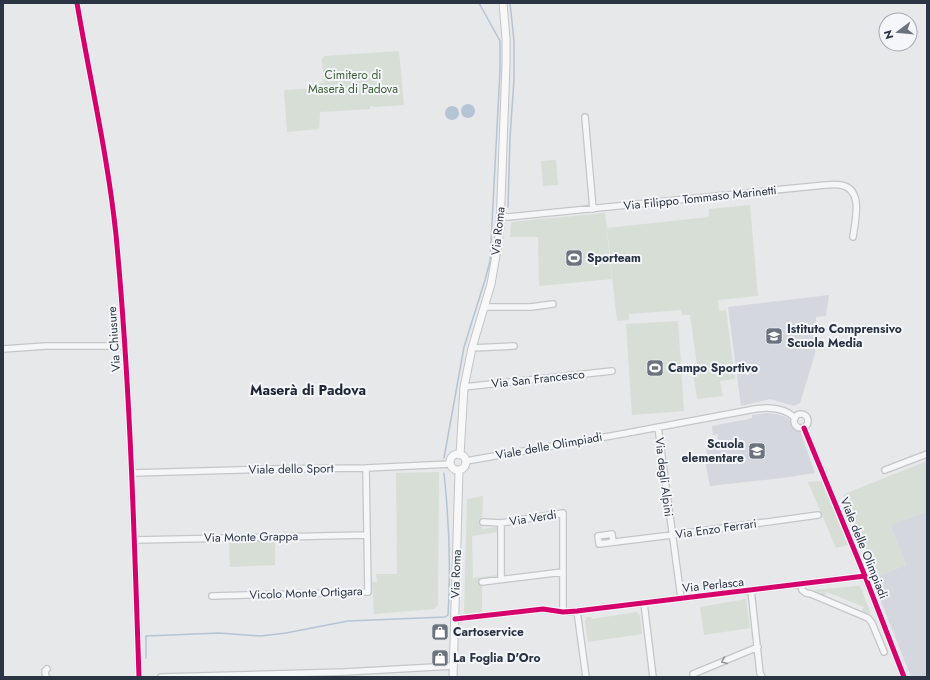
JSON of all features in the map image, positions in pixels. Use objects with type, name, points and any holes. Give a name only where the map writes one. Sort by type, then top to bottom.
[{"type":"main road","name":"Via Roma","points":[[460,455],[464,387],[472,348],[495,264],[501,216],[506,64],[506,39],[503,3]]},
{"type":"main road","points":[[460,455],[466,460],[464,468],[459,470],[455,469],[451,464],[452,457],[460,455]]},
{"type":"main road","name":"Via Roma","points":[[453,677],[459,470]]},
{"type":"street","name":"Via Chiusure","points":[[77,3],[103,145],[116,233],[136,540],[140,677]]},
{"type":"street","points":[[585,117],[592,210]]},
{"type":"street","name":"Via Filippo Tommaso Marinetti","points":[[501,216],[508,217],[592,210],[825,185],[840,185],[846,186],[856,198],[857,207],[853,237]]},
{"type":"street","points":[[484,307],[524,307],[553,304]]},
{"type":"street","name":"Via Chiusure","points":[[3,349],[46,346],[124,346]]},
{"type":"street","points":[[472,348],[514,346]]},
{"type":"street","name":"Via San Francesco","points":[[464,387],[612,372]]},
{"type":"street","name":"Viale delle Olimpiadi","points":[[466,460],[765,408],[781,409],[795,418]]},
{"type":"street","points":[[800,414],[807,416],[808,423],[804,428],[796,426],[794,422],[795,418],[800,414]]},
{"type":"street","name":"Via degli Alpini","points":[[658,426],[681,598]]},
{"type":"street","name":"Viale delle Olimpiadi","points":[[804,428],[865,576],[904,677]]},
{"type":"street","points":[[885,470],[927,454]]},
{"type":"street","name":"Viale dello Sport","points":[[132,473],[366,468],[451,464]]},
{"type":"street","points":[[366,468],[366,535]]},
{"type":"street","name":"Via Verdi","points":[[501,579],[501,523],[563,513],[562,612]]},
{"type":"street","name":"Via Enzo Ferrari","points":[[613,542],[818,516]]},
{"type":"street","points":[[483,522],[501,523]]},
{"type":"street","name":"Via Monte Grappa","points":[[136,540],[366,535]]},
{"type":"street","name":"Vicolo Monte Ortigara","points":[[212,596],[368,592],[366,535]]},
{"type":"street","points":[[482,582],[562,572]]},
{"type":"street","name":"Via Perlasca","points":[[455,619],[543,609],[562,612],[577,611],[865,576]]},
{"type":"street","points":[[807,583],[811,594]]},
{"type":"street","points":[[801,584],[802,590],[806,593],[868,618],[872,623],[884,652]]},
{"type":"street","name":"Via Perlasca","points":[[751,590],[760,673],[762,677]]},
{"type":"street","points":[[644,603],[653,677]]},
{"type":"street","points":[[577,611],[586,677]]},
{"type":"street","points":[[694,677],[693,674],[758,647]]},
{"type":"street","points":[[161,677],[345,675],[453,666]]},
{"type":"street","points":[[46,677],[45,671],[48,669]]},
{"type":"shaded area","name":"Istituto Comprensivo Scuola Media","points":[[829,295],[826,316],[816,317],[815,354],[800,403],[794,406],[770,399],[741,406],[728,307]]},
{"type":"shaded area","name":"Scuola elementare","points":[[767,413],[777,414],[788,418],[794,427],[800,431],[815,473],[710,486],[704,456],[707,455],[706,445],[719,443],[717,434],[713,435],[712,426],[749,419],[752,418],[752,415]]},
{"type":"shaded area","points":[[927,511],[927,677],[911,677],[872,579],[906,565],[890,525]]},
{"type":"green space","name":"Cimitero di Maserà di Padova","points":[[399,51],[404,105],[370,106],[370,109],[320,112],[319,129],[287,132],[284,90],[319,88],[319,83],[324,82],[322,59],[324,56]]},
{"type":"green space","points":[[556,160],[558,185],[543,186],[541,161]]},
{"type":"green space","points":[[750,205],[758,296],[718,300],[719,311],[726,310],[735,379],[720,381],[723,396],[697,399],[692,366],[697,365],[690,315],[682,315],[681,310],[629,314],[629,320],[617,321],[607,228],[709,217],[709,209]]},
{"type":"green space","name":"Sporteam","points":[[605,213],[612,279],[539,286],[538,237],[510,237],[511,222]]},
{"type":"green space","name":"Campo Sportivo","points":[[678,321],[684,411],[632,415],[626,324]]},
{"type":"green space","points":[[927,461],[927,511],[890,525],[906,565],[872,579],[842,503],[844,502],[843,496],[847,493]]},
{"type":"green space","points":[[439,472],[438,605],[434,609],[374,614],[372,582],[377,582],[376,574],[397,574],[396,473]]},
{"type":"green space","points":[[822,481],[848,545],[836,548],[808,482]]},
{"type":"green space","points":[[483,496],[482,529],[498,527],[498,532],[472,536],[473,578],[498,575],[498,579],[482,582],[482,613],[465,615],[467,499]]},
{"type":"green space","points":[[275,541],[275,565],[230,567],[229,542]]},
{"type":"green space","points":[[860,586],[871,614],[862,611],[864,607],[827,592],[824,596],[813,590]]},
{"type":"green space","points":[[746,599],[750,628],[704,635],[700,607]]},
{"type":"green space","points":[[637,612],[640,615],[642,634],[588,642],[585,621],[587,617],[591,617],[592,619]]},
{"type":"water","points":[[465,104],[471,104],[475,108],[475,114],[471,118],[465,118],[461,114],[461,108]]},
{"type":"water","points":[[449,106],[455,106],[459,110],[459,116],[455,120],[449,120],[445,116],[445,110]]},
{"type":"waterway","points":[[444,458],[464,347],[490,261],[500,71],[500,41],[479,3]]},
{"type":"waterway","points":[[508,207],[510,138],[514,79],[514,41],[510,3]]},
{"type":"waterway","points":[[146,658],[146,636],[219,633],[261,636],[286,633],[348,621],[445,617],[448,615],[449,562],[444,473]]},
{"type":"cycle path","points":[[77,3],[104,148],[116,235],[128,400],[139,677]]},
{"type":"cycle path","points":[[804,428],[865,576],[904,677]]},
{"type":"cycle path","points":[[455,619],[543,609],[563,612],[577,611],[865,576]]},
{"type":"place","name":"Sporteam","points":[[574,258]]},
{"type":"place","name":"Istituto Comprensivo Scuola Media","points":[[774,336]]},
{"type":"place","name":"Campo Sportivo","points":[[655,368]]},
{"type":"place","name":"Scuola elementare","points":[[757,451]]},
{"type":"place","name":"Cartoservice","points":[[440,632]]},
{"type":"place","name":"La Foglia D'Oro","points":[[440,658]]},
{"type":"district","name":"Maserà di Padova","points":[[308,390]]}]
